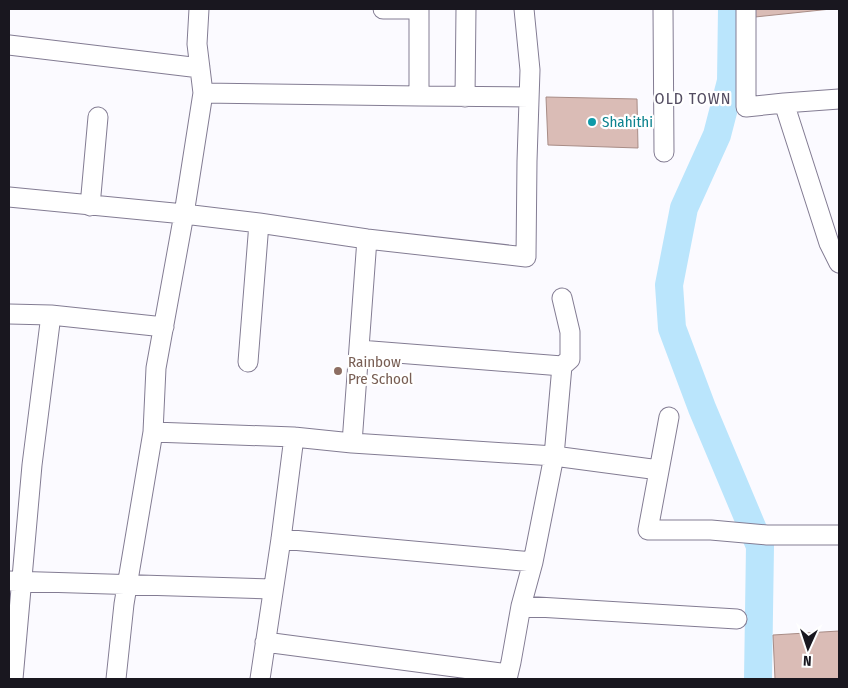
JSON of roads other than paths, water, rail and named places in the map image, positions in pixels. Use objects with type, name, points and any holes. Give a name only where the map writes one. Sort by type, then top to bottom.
[{"type":"street","points":[[116,679],[127,584],[154,432],[156,368],[184,214],[203,93],[197,44],[199,9]]},
{"type":"street","points":[[383,9],[419,9],[418,96]]},
{"type":"street","points":[[465,97],[466,9]]},
{"type":"street","points":[[9,197],[184,214],[259,223],[367,240],[526,257],[530,70],[524,9]]},
{"type":"street","points":[[662,9],[664,152]]},
{"type":"street","points":[[746,9],[746,107],[839,99]]},
{"type":"street","points":[[9,45],[200,68]]},
{"type":"street","points":[[203,93],[529,97]]},
{"type":"street","points":[[784,103],[830,243],[839,263]]},
{"type":"street","points":[[90,206],[98,117]]},
{"type":"street","points":[[248,362],[259,223]]},
{"type":"street","points":[[352,443],[367,240]]},
{"type":"street","points":[[265,642],[507,677],[521,606],[533,562],[554,456],[562,366],[570,359],[570,332],[562,298]]},
{"type":"street","points":[[9,314],[51,315],[164,327]]},
{"type":"street","points":[[13,679],[15,582],[51,315]]},
{"type":"street","points":[[359,350],[562,366]]},
{"type":"street","points":[[669,417],[648,530],[712,530],[758,534],[839,535]]},
{"type":"street","points":[[154,432],[294,437],[352,443],[554,456],[659,470]]},
{"type":"street","points":[[260,679],[294,437]]},
{"type":"street","points":[[281,539],[533,562]]},
{"type":"street","points":[[15,582],[273,589]]},
{"type":"street","points":[[521,606],[738,619]]},
{"type":"waterway","points":[[732,9],[731,81],[717,135],[684,208],[669,285],[672,328],[702,408],[760,546],[758,679]]},
{"type":"place","name":"Shahithi","points":[[592,122]]},
{"type":"place","name":"Rainbow Pre School","points":[[338,371]]},
{"type":"district","name":"OLD TOWN","points":[[693,98]]}]
